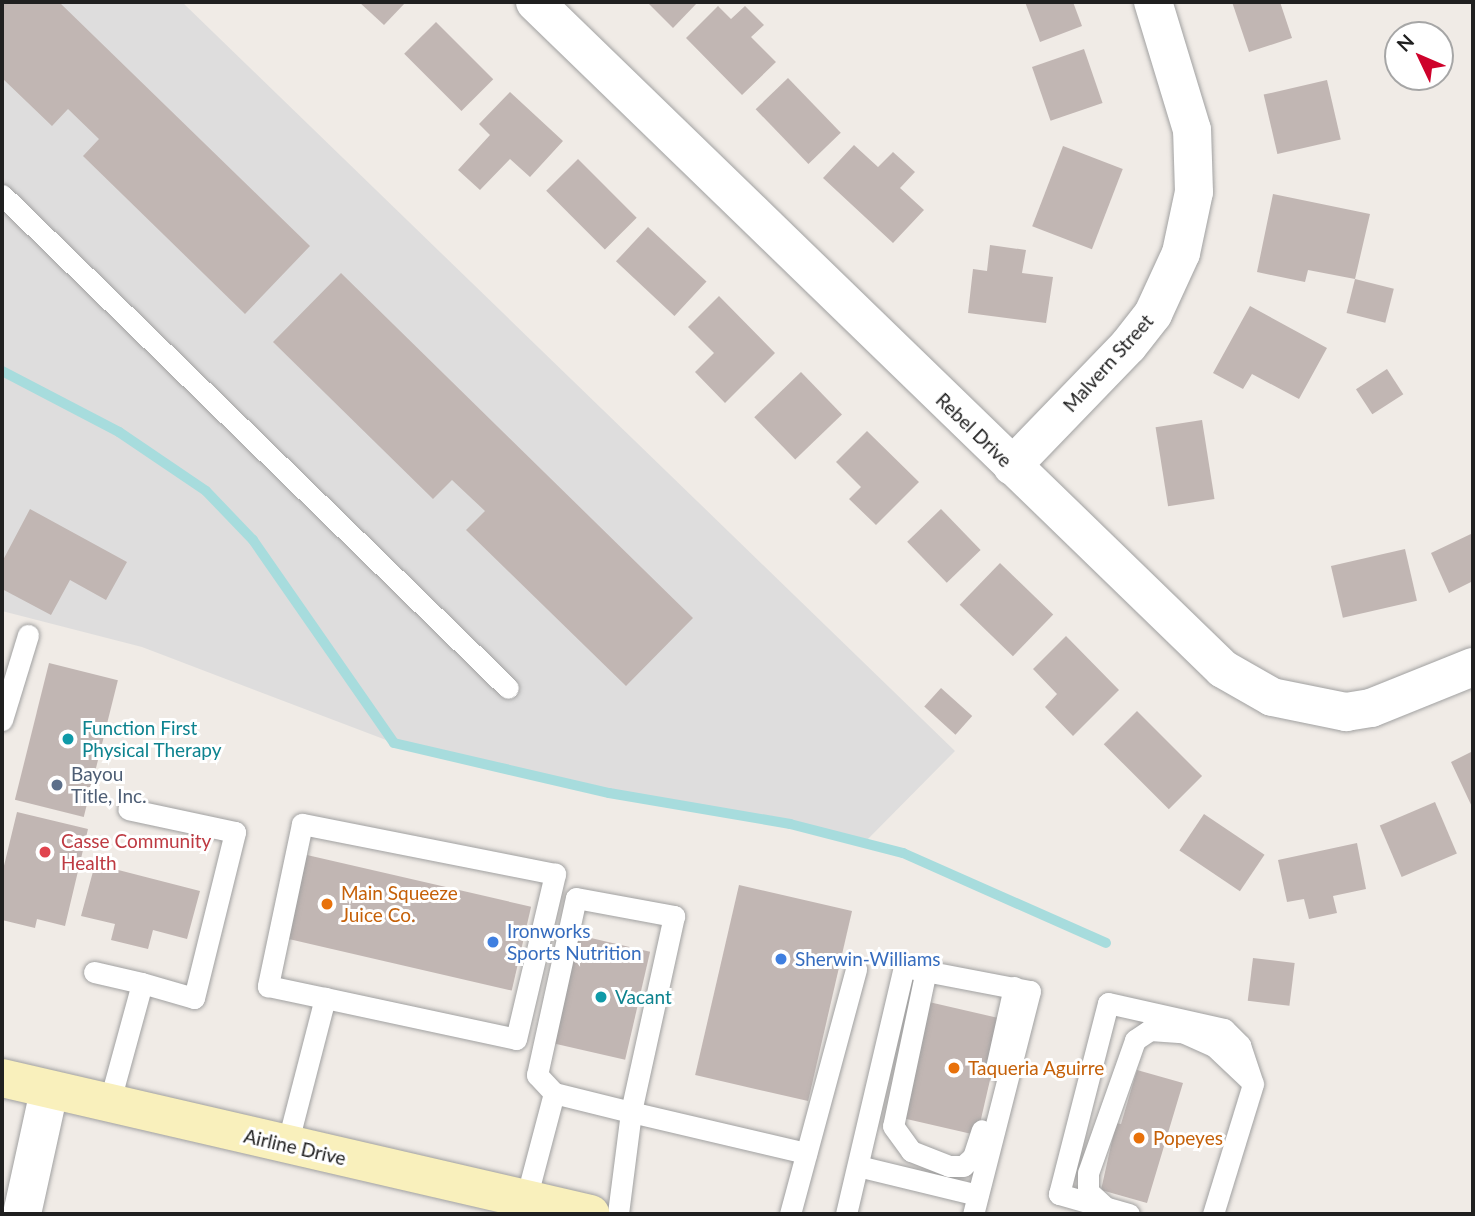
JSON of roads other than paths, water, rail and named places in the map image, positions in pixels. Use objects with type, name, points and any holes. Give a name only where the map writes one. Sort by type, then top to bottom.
[{"type":"main road","name":"Airline Drive","points":[[2,1078],[583,1213]]},
{"type":"street","name":"Rebel Drive","points":[[535,2],[1223,670],[1272,697],[1322,710],[1371,708],[1473,667]]},
{"type":"street","name":"Malvern Street","points":[[1012,466],[1128,346],[1153,314],[1181,253],[1194,192],[1192,130],[1153,2]]},
{"type":"street","points":[[22,1214],[49,1091]]},
{"type":"lane","points":[[2,195],[508,688]]},
{"type":"lane","points":[[2,720],[28,635]]},
{"type":"lane","points":[[94,972],[194,999],[235,832],[128,809]]},
{"type":"lane","points":[[302,824],[555,874],[516,1039],[325,998],[268,986],[302,824]]},
{"type":"lane","points":[[618,1214],[631,1112],[674,916],[576,898],[537,1075],[554,1093],[631,1112],[806,1153]]},
{"type":"lane","points":[[846,1214],[904,967],[1030,990],[976,1205],[858,1166]]},
{"type":"lane","points":[[790,1214],[856,970]]},
{"type":"lane","points":[[926,970],[890,1114],[901,1142],[949,1166],[963,1166],[980,1141],[1014,987]]},
{"type":"lane","points":[[109,1104],[142,983]]},
{"type":"lane","points":[[287,1145],[325,998]]},
{"type":"lane","points":[[1129,1214],[1059,1194],[1108,1003],[1224,1029],[1240,1045],[1253,1084],[1213,1214]]},
{"type":"lane","points":[[1106,1208],[1088,1191],[1088,1173],[1135,1040],[1150,1030],[1182,1032],[1215,1047],[1253,1084]]},
{"type":"lane","points":[[526,1199],[554,1093]]},
{"type":"waterway","points":[[2,371],[119,432],[206,491],[253,540],[394,743],[609,793],[790,824],[903,853],[1106,943]]},
{"type":"place","name":"Function First Physical Therapy","points":[[68,739]]},
{"type":"place","name":"Bayou Title, Inc.","points":[[57,785]]},
{"type":"place","name":"Casse Community Health","points":[[45,852]]},
{"type":"place","name":"Main Squeeze Juice Co.","points":[[327,904]]},
{"type":"place","name":"Ironworks Sports Nutrition","points":[[493,942]]},
{"type":"place","name":"Sherwin-Williams","points":[[781,959]]},
{"type":"place","name":"Vacant","points":[[601,997]]},
{"type":"place","name":"Taqueria Aguirre","points":[[954,1068]]},
{"type":"place","name":"Popeyes","points":[[1139,1138]]}]
